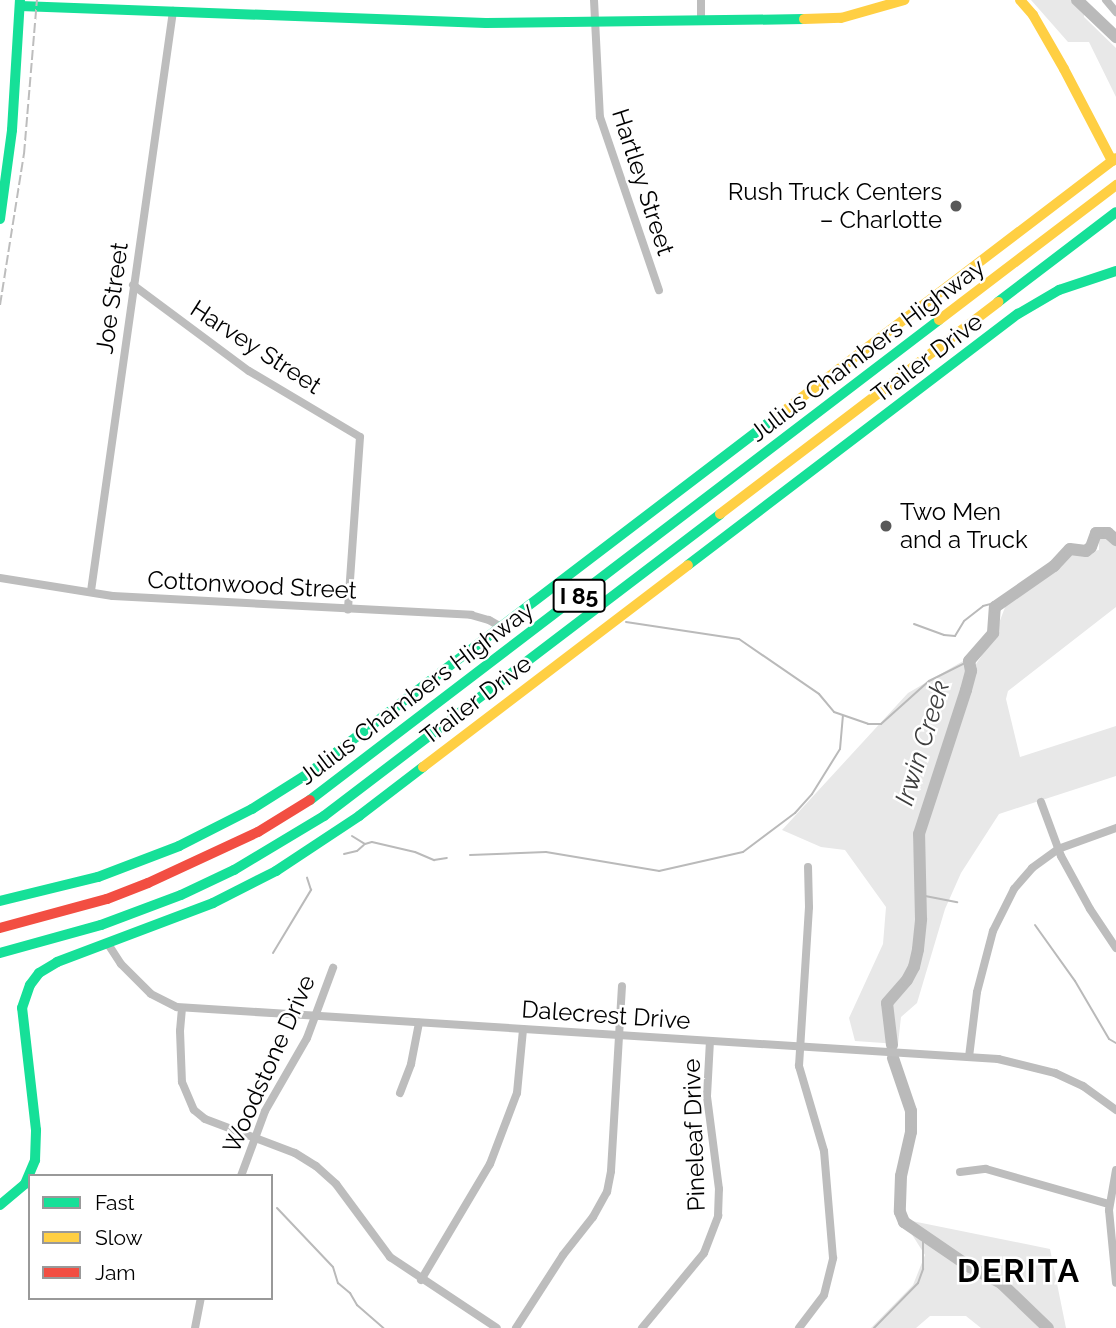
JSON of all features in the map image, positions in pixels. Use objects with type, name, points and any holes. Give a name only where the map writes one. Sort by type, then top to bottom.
[{"type":"main road","points":[[0,219],[20,3],[486,23],[841,18],[904,0]]},
{"type":"main road","points":[[0,901],[98,877],[216,829],[327,760],[1114,160],[1033,15],[1020,0]]},
{"type":"main road","name":"Julius Chambers Highway","points":[[0,928],[107,899],[148,883],[224,850],[312,799],[1116,185]]},
{"type":"main road","name":"Julius Chambers Highway","points":[[0,953],[101,925],[181,895],[234,870],[324,816],[1116,212]]},
{"type":"main road","name":"Trailer Drive","points":[[0,1205],[24,1184],[36,1152],[22,1008],[25,994],[36,976],[47,967],[213,904],[276,872],[279,867],[359,816],[1018,314],[1059,290],[1116,271]]},
{"type":"street","name":"Hartley Street","points":[[594,0],[598,99],[604,135],[659,290]]},
{"type":"street","points":[[701,0],[701,21]]},
{"type":"street","points":[[1106,0],[1116,12]]},
{"type":"street","name":"Joe Street","points":[[91,591],[173,11]]},
{"type":"street","name":"Harvey Street","points":[[133,285],[249,371],[360,438],[348,610]]},
{"type":"street","name":"Cottonwood Street","points":[[0,578],[122,597],[471,615],[502,627]]},
{"type":"street","points":[[1041,802],[1058,849],[1090,909],[1116,947]]},
{"type":"street","points":[[969,1057],[977,992],[999,914],[1020,881],[1058,849],[1116,828]]},
{"type":"street","points":[[799,1328],[824,1295],[833,1258],[824,1151],[816,1118],[801,1082],[800,1046],[809,907],[808,867]]},
{"type":"street","name":"Dalecrest Drive","points":[[108,944],[121,964],[151,994],[169,1004],[182,1007],[1018,1062],[1055,1073],[1083,1087],[1116,1110]]},
{"type":"street","name":"Woodstone Drive","points":[[242,1174],[271,1101],[301,1051],[333,968]]},
{"type":"street","points":[[516,1328],[563,1255],[593,1217],[607,1192],[611,1171],[622,986]]},
{"type":"street","points":[[182,1007],[182,1082],[187,1100],[205,1119],[304,1157],[323,1171],[342,1192],[381,1248],[421,1280],[497,1328]]},
{"type":"street","points":[[400,1093],[411,1064],[419,1023]]},
{"type":"street","points":[[421,1280],[476,1193],[494,1154],[517,1093],[523,1029]]},
{"type":"street","name":"Pineleaf Drive","points":[[642,1328],[704,1253],[718,1216],[719,1189],[707,1096],[710,1041]]},
{"type":"street","points":[[960,1172],[986,1169],[1011,1174],[1109,1204]]},
{"type":"street","points":[[1116,1170],[1109,1204],[1116,1278]]},
{"type":"street","points":[[195,1328],[201,1300]]},
{"type":"shaded area","points":[[1031,0],[1085,0],[1084,17],[1116,48],[1116,97],[1089,42],[1068,42]]},
{"type":"shaded area","points":[[1099,535],[1116,543],[1116,607],[1008,691],[1006,699],[1020,757],[1116,726],[1116,776],[999,814],[961,873],[945,909],[917,1003],[901,1017],[898,1044],[855,1041],[849,1018],[883,944],[886,907],[845,850],[821,847],[782,830],[908,693],[970,657],[974,667],[993,639],[1007,602],[1068,556],[1099,550]]},
{"type":"shaded area","points":[[902,1219],[1050,1249],[1066,1328],[981,1328],[966,1316],[930,1316],[916,1328],[871,1328],[913,1285],[925,1255]]},
{"type":"waterway","name":"Irwin Creek","points":[[1077,0],[1116,37]]},
{"type":"waterway","name":"Irwin Creek","points":[[892,1045],[887,1003],[907,980],[914,967],[918,949],[921,919],[919,834],[966,690],[971,671],[969,661],[993,633],[995,607],[1054,566],[1070,549],[1086,551],[1091,547],[1096,533],[1108,533],[1116,540]]},
{"type":"waterway","points":[[914,624],[944,635],[955,636],[964,621],[983,606],[994,603],[995,607]]},
{"type":"waterway","points":[[626,622],[739,639],[819,694],[834,712],[868,724],[881,724],[929,681],[969,661]]},
{"type":"waterway","points":[[470,855],[546,852],[659,871],[743,852],[795,813],[812,794],[840,749],[843,716]]},
{"type":"waterway","points":[[352,836],[365,844],[372,842],[415,852],[434,860],[447,858]]},
{"type":"waterway","points":[[344,854],[357,851],[364,845]]},
{"type":"waterway","points":[[273,953],[311,890],[307,878]]},
{"type":"waterway","points":[[920,895],[957,902]]},
{"type":"waterway","points":[[1035,925],[1075,981],[1109,1039],[1116,1043]]},
{"type":"waterway","name":"Irwin Creek","points":[[893,1058],[911,1111],[911,1132],[901,1176],[900,1212],[904,1222],[970,1267],[1001,1283],[1048,1328]]},
{"type":"waterway","points":[[277,1208],[333,1267],[338,1283],[350,1293],[357,1305],[383,1328]]},
{"type":"waterway","points":[[874,1328],[918,1283],[923,1269],[923,1236]]},
{"type":"railway","points":[[0,305],[24,154],[37,0]]},
{"type":"traffic: fast","points":[[0,219],[12,130],[20,0]]},
{"type":"traffic: fast","points":[[20,6],[486,23],[804,19]]},
{"type":"traffic: fast","points":[[998,302],[1116,212]]},
{"type":"traffic: fast","points":[[688,565],[1018,314],[1059,290],[1116,271]]},
{"type":"traffic: fast","points":[[310,800],[939,320]]},
{"type":"traffic: fast","points":[[0,901],[98,877],[179,846],[252,809],[309,773],[776,417]]},
{"type":"traffic: fast","points":[[0,953],[101,925],[181,895],[234,870],[324,816],[720,514]]},
{"type":"traffic: fast","points":[[29,1174],[35,1160],[36,1130],[22,1008],[30,985],[39,973],[57,962],[213,903],[276,871],[359,816],[423,767]]},
{"type":"traffic: fast","points":[[0,1205],[25,1184],[28,1177]]},
{"type":"traffic: slow","points":[[804,19],[841,18],[904,0]]},
{"type":"traffic: slow","points":[[1020,0],[1033,15],[1064,69],[1112,161]]},
{"type":"traffic: slow","points":[[776,417],[1116,158]]},
{"type":"traffic: slow","points":[[939,320],[1116,185]]},
{"type":"traffic: slow","points":[[720,514],[998,302]]},
{"type":"traffic: slow","points":[[423,767],[688,565]]},
{"type":"traffic: jam","points":[[0,928],[107,899],[148,883],[258,832],[310,800]]},
{"type":"place","name":"Rush Truck Centers – Charlotte","points":[[956,206]]},
{"type":"place","name":"Two Men and a Truck","points":[[886,526]]},
{"type":"district","name":"DERITA","points":[[1019,1271]]}]
